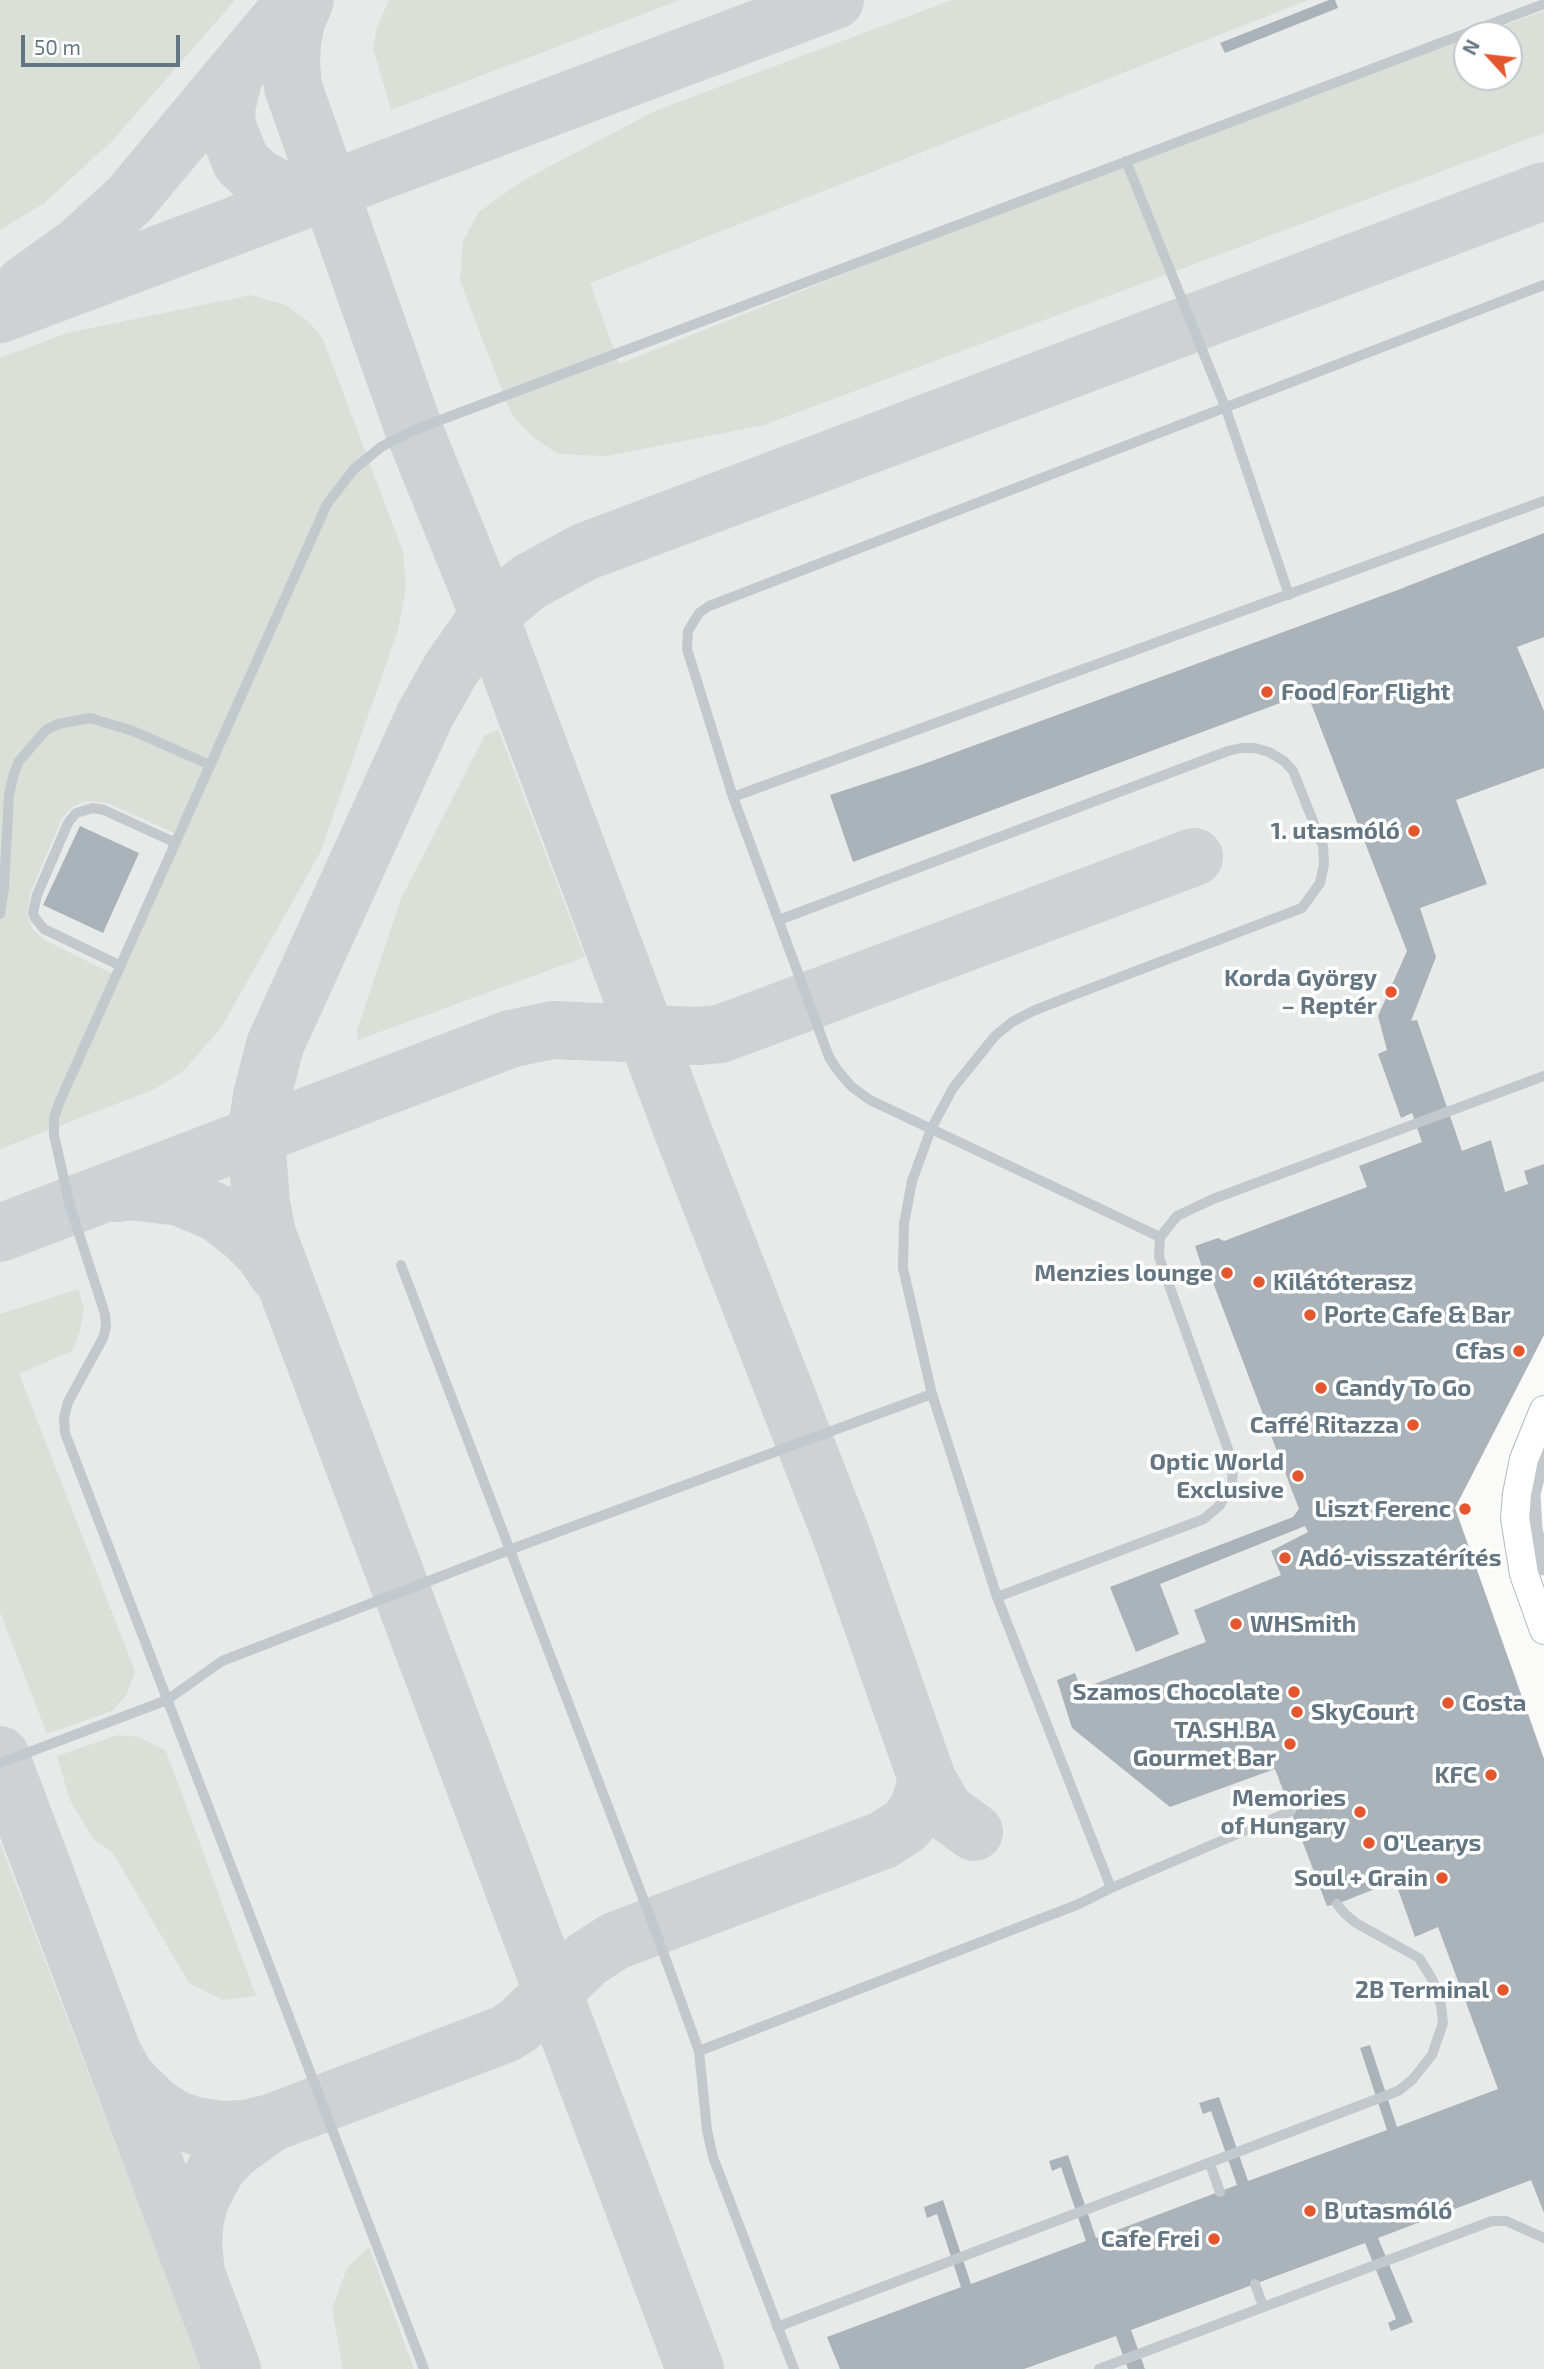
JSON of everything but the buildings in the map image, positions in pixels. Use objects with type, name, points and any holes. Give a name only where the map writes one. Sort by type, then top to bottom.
[{"type":"street","points":[[1544,1410],[1524,1459],[1515,1518],[1524,1574],[1544,1630]]},
{"type":"street","points":[[1544,1442],[1531,1494],[1533,1530],[1544,1566]]},
{"type":"lane","points":[[424,2369],[65,1433],[64,1418],[68,1402],[103,1338],[106,1327],[105,1314],[70,1206],[54,1135],[54,1118],[327,504],[354,469],[381,447],[414,430],[1544,4]]},
{"type":"lane","points":[[1126,161],[1226,409],[1289,595]]},
{"type":"lane","points":[[1160,1237],[870,1100],[852,1087],[838,1071],[829,1057],[733,797],[687,649],[688,631],[699,613],[709,606],[1544,285]]},
{"type":"lane","points":[[733,797],[1544,500]]},
{"type":"lane","points":[[0,914],[9,794],[13,777],[19,761],[46,730],[58,724],[90,718],[133,731],[210,765]]},
{"type":"lane","points":[[779,920],[1228,751],[1255,748],[1284,761],[1293,771],[1323,846],[1324,864],[1320,883],[1302,908],[1032,1011],[1012,1022],[995,1036],[953,1088],[931,1129],[912,1181],[904,1224],[903,1268],[932,1394],[997,1597],[1111,1888]]},
{"type":"lane","points":[[121,966],[44,929],[33,913],[37,895],[68,823],[76,813],[93,808],[104,810],[176,843]]},
{"type":"lane","points":[[997,1597],[1204,1519],[1220,1505],[1232,1484],[1233,1463],[1159,1257],[1160,1237],[1177,1216],[1213,1199],[1544,1076]]},
{"type":"lane","points":[[401,1265],[699,2051],[707,2130],[713,2157],[794,2369]]},
{"type":"lane","points":[[0,1763],[167,1700],[222,1661],[509,1550],[932,1394]]},
{"type":"lane","points":[[699,2051],[1079,1904],[1291,1811]]},
{"type":"lane","points":[[777,2327],[1398,2091],[1417,2075],[1432,2055],[1443,2023],[1441,2005],[1426,1968],[1419,1958],[1356,1923],[1337,1904]]},
{"type":"lane","points":[[1210,2164],[1220,2192]]},
{"type":"lane","points":[[1099,2369],[1492,2221],[1506,2221],[1544,2238]]},
{"type":"lane","points":[[1255,2284],[1263,2306]]},
{"type":"shaded area","points":[[0,0],[1544,0],[1544,1335],[1455,1508],[1544,1759],[1544,2369],[0,2369]]},
{"type":"shaded area","points":[[0,0],[235,0],[112,141],[43,204],[0,230]]},
{"type":"shaded area","points":[[389,0],[680,0],[391,110],[373,48],[377,27]]},
{"type":"shaded area","points":[[952,0],[1308,0],[590,283],[619,364],[1126,161],[1453,44],[1453,91],[1523,91],[1523,21],[1516,21],[1544,11],[1544,133],[764,425],[607,456],[558,454],[533,437],[513,416],[507,403],[460,281],[463,241],[479,212],[522,181],[657,110]]},
{"type":"shaded area","points":[[251,295],[286,305],[310,323],[323,339],[403,552],[406,588],[398,630],[320,853],[221,1028],[183,1071],[155,1089],[0,1149],[0,358],[67,333]],"holes":[[[85,801],[107,803],[179,835],[117,976],[43,939],[32,928],[27,914],[31,891],[62,818],[72,807]]]},
{"type":"shaded area","points":[[498,729],[585,957],[358,1040],[357,1030],[401,899],[485,735]]},
{"type":"shaded area","points":[[78,1289],[84,1309],[72,1351],[19,1374],[135,1671],[127,1694],[112,1711],[47,1734],[0,1612],[0,1314]]},
{"type":"shaded area","points":[[118,1735],[139,1737],[166,1751],[256,1996],[223,2000],[189,1983],[113,1853],[94,1840],[70,1800],[57,1756]]},
{"type":"shaded area","points":[[0,1843],[202,2369],[0,2369]]},
{"type":"shaded area","points":[[369,2247],[414,2369],[343,2369],[332,2309],[347,2268]]},
{"type":"taxiway","points":[[24,285],[81,244],[129,200],[296,0]]},
{"type":"taxiway","points":[[305,0],[296,21],[292,42],[293,87],[414,430],[489,615],[686,1139],[843,1540],[927,1779],[949,1814],[974,1832]]},
{"type":"taxiway","points":[[0,314],[835,0]]},
{"type":"taxiway","points":[[234,75],[226,109],[227,126],[241,162],[257,177],[287,193],[305,195],[328,191]]},
{"type":"taxiway","points":[[695,2369],[267,1234],[261,1203],[256,1135],[262,1096],[275,1045],[425,715],[451,669],[489,615],[529,582],[584,552],[1544,191]]},
{"type":"taxiway","points":[[0,1233],[510,1039],[552,1030],[698,1036],[720,1034],[1194,857]]},
{"type":"taxiway","points":[[117,1193],[130,1191],[180,1197],[218,1213],[263,1252],[277,1273]]},
{"type":"taxiway","points":[[0,1755],[232,2369]]},
{"type":"taxiway","points":[[114,2056],[125,2076],[140,2092],[156,2107],[175,2119],[220,2130],[246,2129],[271,2123],[505,2034],[519,2025],[587,1959],[615,1941],[883,1840],[905,1826],[913,1816],[920,1805],[927,1779]]},
{"type":"taxiway","points":[[195,2264],[195,2219],[200,2200],[216,2169],[232,2151],[271,2123]]},
{"type":"place","name":"Food For Flight","points":[[1267,692]]},
{"type":"place","name":"1. utasmóló","points":[[1414,831]]},
{"type":"place","name":"Korda György – Reptér","points":[[1391,992]]},
{"type":"place","name":"Menzies lounge","points":[[1227,1273]]},
{"type":"place","name":"Kilátóterasz","points":[[1259,1282]]},
{"type":"place","name":"Porte Cafe & Bar","points":[[1310,1315]]},
{"type":"place","name":"Cfas","points":[[1519,1351]]},
{"type":"place","name":"Candy To Go","points":[[1321,1388]]},
{"type":"place","name":"Caffé Ritazza","points":[[1413,1425]]},
{"type":"place","name":"Optic World Exclusive","points":[[1298,1476]]},
{"type":"place","name":"Liszt Ferenc","points":[[1465,1509]]},
{"type":"place","name":"Adó-visszatérítés","points":[[1285,1558]]},
{"type":"place","name":"WHSmith","points":[[1236,1624]]},
{"type":"place","name":"Szamos Chocolate","points":[[1294,1692]]},
{"type":"place","name":"Costa","points":[[1448,1703]]},
{"type":"place","name":"SkyCourt","points":[[1297,1712]]},
{"type":"place","name":"TA.SH.BA Gourmet Bar","points":[[1290,1744]]},
{"type":"place","name":"KFC","points":[[1491,1775]]},
{"type":"place","name":"Memories of Hungary","points":[[1360,1812]]},
{"type":"place","name":"O'Learys","points":[[1369,1843]]},
{"type":"place","name":"Soul + Grain","points":[[1442,1878]]},
{"type":"place","name":"2B Terminal","points":[[1503,1990]]},
{"type":"place","name":"B utasmóló","points":[[1310,2211]]},
{"type":"place","name":"Cafe Frei","points":[[1214,2239]]}]
